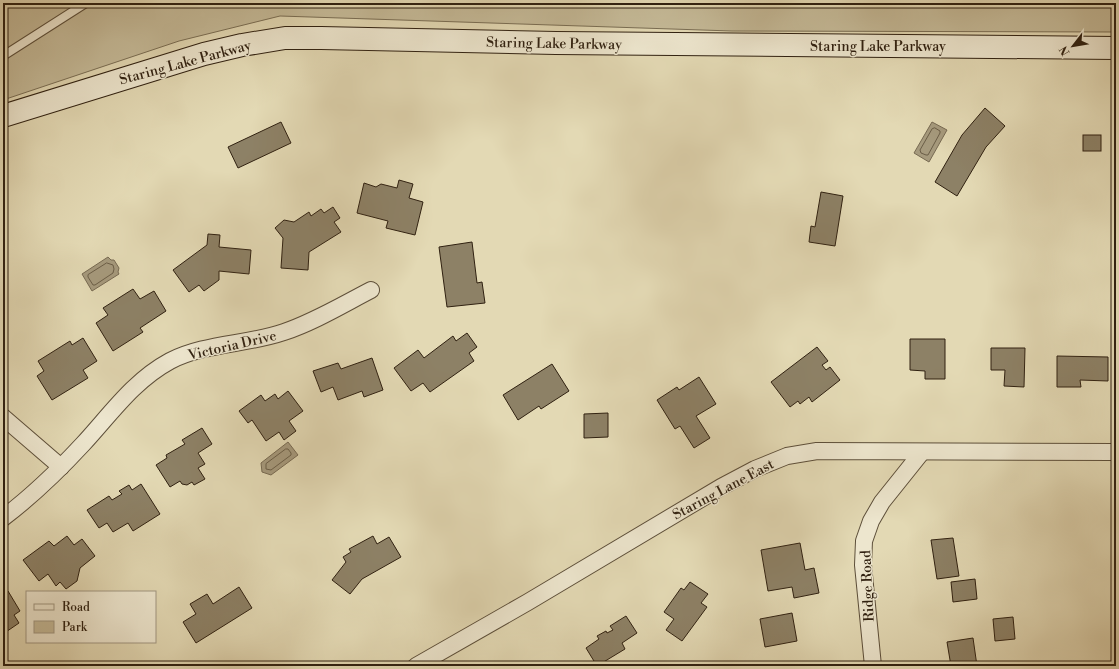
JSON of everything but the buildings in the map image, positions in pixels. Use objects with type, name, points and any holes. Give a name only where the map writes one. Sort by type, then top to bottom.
[{"type":"street","name":"Staring Lake Parkway","points":[[3,116],[204,54],[242,45],[285,38],[572,44],[1116,48]]},
{"type":"street","name":"Victoria Drive","points":[[3,518],[33,494],[61,467],[84,443],[124,396],[147,376],[170,361],[199,350],[253,340],[283,332],[321,316],[371,290]]},
{"type":"street","points":[[3,417],[61,467]]},
{"type":"street","name":"Staring Lane East","points":[[416,666],[528,602],[721,487],[755,469],[787,456],[817,451],[1116,452]]},
{"type":"street","name":"Ridge Road","points":[[873,666],[863,565],[864,541],[871,521],[882,502],[922,452]]},
{"type":"lane","points":[[3,56],[86,3]]},
{"type":"green space","points":[[3,3],[1116,3],[1116,32],[732,31],[280,16],[179,41],[3,100]]},
{"type":"water","points":[[932,122],[947,130],[929,162],[914,153]]},
{"type":"water","points":[[108,257],[111,260],[114,260],[119,268],[119,274],[92,291],[82,274]]},
{"type":"water","points":[[288,442],[298,455],[271,475],[262,472],[261,463]]}]
